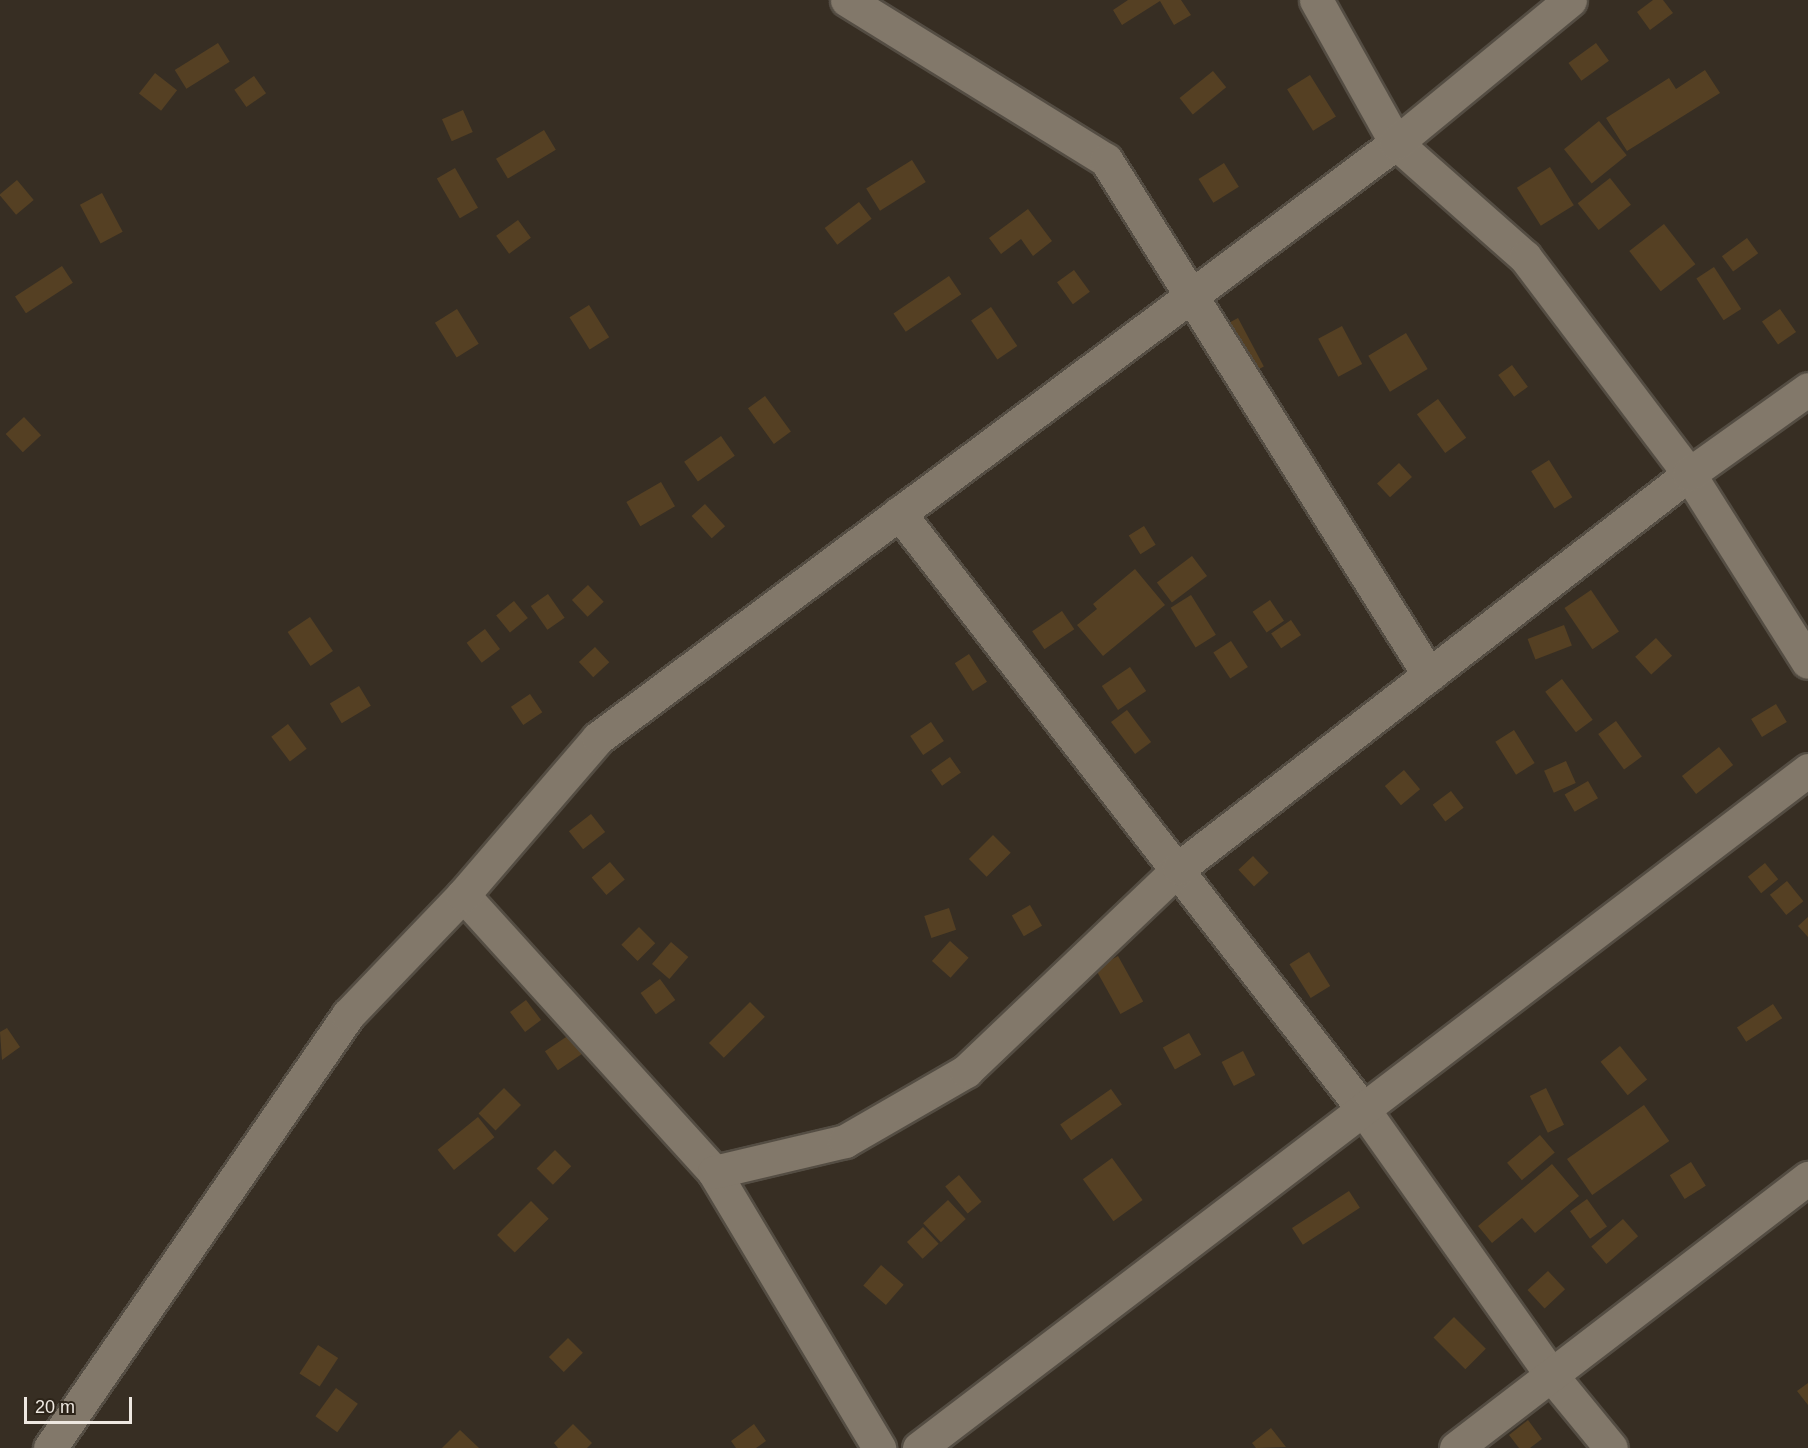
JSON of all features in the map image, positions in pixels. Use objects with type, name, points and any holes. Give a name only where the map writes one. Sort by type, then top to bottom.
[{"type":"street","points":[[846,0],[1106,160],[1429,675]]},
{"type":"street","points":[[1316,0],[1396,143],[1525,256],[1689,474],[1808,662]]},
{"type":"street","points":[[50,1448],[348,1016],[463,895],[598,738],[1396,143],[1570,0]]},
{"type":"street","points":[[714,1172],[845,1141],[966,1071],[1179,868],[1689,474],[1808,389]]},
{"type":"street","points":[[899,513],[1179,868],[1363,1109],[1551,1375],[1611,1448]]},
{"type":"street","points":[[919,1448],[1808,770]]},
{"type":"street","points":[[463,895],[714,1172],[879,1448]]},
{"type":"street","points":[[1456,1448],[1808,1178]]},
{"type":"building","points":[[1128,0],[1181,0],[1191,15],[1174,25],[1160,1],[1122,25],[1113,10]]},
{"type":"building","points":[[1653,0],[1663,0],[1673,13],[1650,30],[1637,12]]},
{"type":"building","points":[[218,43],[230,62],[186,89],[175,70]]},
{"type":"building","points":[[1596,43],[1609,61],[1581,81],[1568,63]]},
{"type":"building","points":[[1705,70],[1720,93],[1627,151],[1606,118],[1669,78],[1676,89]]},
{"type":"building","points":[[1213,71],[1226,87],[1193,114],[1180,98]]},
{"type":"building","points":[[155,73],[177,90],[161,111],[139,93]]},
{"type":"building","points":[[1310,75],[1336,117],[1313,131],[1287,89]]},
{"type":"building","points":[[254,76],[266,93],[246,107],[234,90]]},
{"type":"building","points":[[463,110],[473,132],[452,141],[442,119]]},
{"type":"building","points":[[1599,121],[1627,155],[1592,184],[1564,149]]},
{"type":"building","points":[[544,130],[556,150],[508,179],[496,159]]},
{"type":"building","points":[[912,160],[926,182],[880,211],[866,189]]},
{"type":"building","points":[[1224,163],[1239,187],[1213,203],[1199,179]]},
{"type":"building","points":[[1550,167],[1574,205],[1541,226],[1517,188]]},
{"type":"building","points":[[455,168],[478,208],[460,218],[437,178]]},
{"type":"building","points":[[1610,178],[1631,205],[1599,230],[1578,203]]},
{"type":"building","points":[[17,180],[34,200],[16,215],[0,194]]},
{"type":"building","points":[[102,193],[123,232],[101,244],[80,205]]},
{"type":"building","points":[[859,202],[872,219],[837,245],[825,228]]},
{"type":"building","points":[[1028,209],[1052,241],[1033,256],[1021,239],[1001,254],[989,238]]},
{"type":"building","points":[[518,220],[531,238],[509,254],[496,236]]},
{"type":"building","points":[[1664,224],[1695,264],[1661,291],[1629,251]]},
{"type":"building","points":[[1747,238],[1758,253],[1733,272],[1722,256]]},
{"type":"building","points":[[62,266],[73,283],[26,313],[15,296]]},
{"type":"building","points":[[1714,267],[1741,309],[1724,320],[1696,278]]},
{"type":"building","points":[[1074,270],[1090,292],[1073,304],[1057,282]]},
{"type":"building","points":[[949,276],[961,294],[906,332],[893,313]]},
{"type":"building","points":[[589,305],[609,337],[590,349],[569,317]]},
{"type":"building","points":[[991,307],[1017,346],[997,359],[971,320]]},
{"type":"building","points":[[457,309],[479,344],[457,358],[435,323]]},
{"type":"building","points":[[1780,309],[1796,332],[1778,345],[1762,322]]},
{"type":"building","points":[[1238,318],[1264,367],[1243,378],[1217,329]]},
{"type":"building","points":[[1342,326],[1362,364],[1338,377],[1318,339]]},
{"type":"building","points":[[1406,333],[1428,369],[1390,392],[1368,356]]},
{"type":"building","points":[[1512,365],[1528,387],[1514,397],[1498,375]]},
{"type":"building","points":[[765,396],[791,432],[774,444],[748,408]]},
{"type":"building","points":[[1438,399],[1466,438],[1445,453],[1417,414]]},
{"type":"building","points":[[24,417],[41,435],[23,452],[6,434]]},
{"type":"building","points":[[721,436],[735,456],[698,481],[684,462]]},
{"type":"building","points":[[1549,460],[1572,497],[1555,508],[1531,471]]},
{"type":"building","points":[[1399,463],[1412,477],[1390,497],[1377,483]]},
{"type":"building","points":[[661,482],[675,506],[640,526],[626,502]]},
{"type":"building","points":[[705,504],[725,526],[712,538],[692,516]]},
{"type":"building","points":[[1144,526],[1156,545],[1140,554],[1129,536]]},
{"type":"building","points":[[1192,556],[1207,576],[1172,602],[1157,582]]},
{"type":"building","points":[[1135,569],[1165,605],[1103,656],[1077,625],[1097,609],[1093,604]]},
{"type":"building","points":[[588,585],[604,602],[588,617],[572,600]]},
{"type":"building","points":[[1591,590],[1619,631],[1592,649],[1564,608]]},
{"type":"building","points":[[548,594],[565,618],[547,630],[531,606]]},
{"type":"building","points":[[1191,595],[1216,635],[1196,648],[1171,608]]},
{"type":"building","points":[[1270,600],[1284,621],[1267,632],[1253,612]]},
{"type":"building","points":[[514,601],[528,618],[510,633],[496,615]]},
{"type":"building","points":[[1062,611],[1074,629],[1044,649],[1032,631]]},
{"type":"building","points":[[310,617],[333,651],[311,666],[288,632]]},
{"type":"building","points":[[1291,620],[1301,635],[1281,648],[1271,633]]},
{"type":"building","points":[[1564,625],[1572,646],[1535,660],[1528,639]]},
{"type":"building","points":[[485,629],[500,649],[482,663],[467,643]]},
{"type":"building","points":[[1656,638],[1672,656],[1651,675],[1635,657]]},
{"type":"building","points":[[1231,641],[1248,667],[1230,678],[1213,652]]},
{"type":"building","points":[[595,647],[609,662],[593,677],[579,662]]},
{"type":"building","points":[[969,654],[987,682],[973,691],[955,663]]},
{"type":"building","points":[[1130,667],[1146,691],[1118,710],[1102,686]]},
{"type":"building","points":[[1562,679],[1593,720],[1576,732],[1545,692]]},
{"type":"building","points":[[359,686],[371,706],[342,723],[330,704]]},
{"type":"building","points":[[530,694],[542,712],[523,725],[511,707]]},
{"type":"building","points":[[1776,704],[1787,722],[1762,737],[1751,719]]},
{"type":"building","points":[[1127,710],[1151,742],[1135,754],[1111,722]]},
{"type":"building","points":[[1616,721],[1642,757],[1624,770],[1598,734]]},
{"type":"building","points":[[931,722],[944,741],[923,755],[910,736]]},
{"type":"building","points":[[288,724],[307,749],[290,761],[271,737]]},
{"type":"building","points":[[1514,730],[1535,763],[1516,775],[1495,742]]},
{"type":"building","points":[[1719,747],[1733,765],[1696,794],[1682,776]]},
{"type":"building","points":[[950,757],[961,773],[942,786],[931,770]]},
{"type":"building","points":[[1566,761],[1576,783],[1554,793],[1544,771]]},
{"type":"building","points":[[1404,770],[1420,789],[1401,805],[1385,786]]},
{"type":"building","points":[[1588,781],[1598,798],[1575,812],[1565,794]]},
{"type":"building","points":[[1451,791],[1464,808],[1445,822],[1433,805]]},
{"type":"building","points":[[591,814],[605,832],[583,849],[569,831]]},
{"type":"building","points":[[993,835],[1011,853],[987,877],[969,859]]},
{"type":"building","points":[[1253,856],[1269,873],[1254,886],[1238,870]]},
{"type":"building","points":[[610,862],[625,880],[606,895],[592,877]]},
{"type":"building","points":[[1765,863],[1778,879],[1761,893],[1748,877]]},
{"type":"building","points":[[1787,881],[1803,901],[1786,915],[1770,895]]},
{"type":"building","points":[[1030,905],[1042,926],[1024,936],[1012,916]]},
{"type":"building","points":[[949,908],[956,930],[931,938],[924,916]]},
{"type":"building","points":[[1808,917],[1808,937],[1798,926]]},
{"type":"building","points":[[639,927],[655,943],[638,961],[621,945]]},
{"type":"building","points":[[950,941],[969,958],[951,978],[932,961]]},
{"type":"building","points":[[671,942],[688,957],[669,979],[652,964]]},
{"type":"building","points":[[1309,952],[1330,986],[1311,998],[1289,964]]},
{"type":"building","points":[[1118,956],[1143,1001],[1120,1014],[1095,969]]},
{"type":"building","points":[[660,979],[675,1000],[656,1014],[641,993]]},
{"type":"building","points":[[526,1000],[541,1020],[525,1032],[510,1012]]},
{"type":"building","points":[[750,1002],[765,1017],[724,1058],[709,1043]]},
{"type":"building","points":[[1773,1004],[1782,1018],[1746,1042],[1737,1027]]},
{"type":"building","points":[[7,1028],[20,1047],[2,1060],[0,1032]]},
{"type":"building","points":[[1189,1033],[1201,1055],[1175,1069],[1163,1048]]},
{"type":"building","points":[[569,1035],[582,1054],[558,1070],[545,1051]]},
{"type":"building","points":[[1620,1046],[1647,1079],[1628,1095],[1601,1062]]},
{"type":"building","points":[[1243,1051],[1255,1075],[1234,1086],[1222,1062]]},
{"type":"building","points":[[504,1088],[521,1105],[496,1130],[479,1113]]},
{"type":"building","points":[[1546,1088],[1564,1125],[1548,1133],[1530,1096]]},
{"type":"building","points":[[1111,1089],[1122,1105],[1071,1140],[1060,1125]]},
{"type":"building","points":[[1644,1105],[1669,1141],[1592,1195],[1567,1159]]},
{"type":"building","points":[[478,1117],[494,1137],[454,1170],[438,1150]]},
{"type":"building","points":[[1540,1135],[1555,1153],[1522,1180],[1507,1163]]},
{"type":"building","points":[[555,1150],[571,1166],[553,1185],[537,1168]]},
{"type":"building","points":[[1112,1158],[1143,1200],[1113,1221],[1083,1179]]},
{"type":"building","points":[[1691,1162],[1706,1186],[1685,1199],[1670,1175]]},
{"type":"building","points":[[1552,1164],[1579,1196],[1535,1233],[1522,1218],[1492,1243],[1478,1226]]},
{"type":"building","points":[[959,1175],[981,1202],[968,1213],[945,1187]]},
{"type":"building","points":[[1349,1191],[1360,1208],[1303,1245],[1292,1228]]},
{"type":"building","points":[[1587,1199],[1607,1227],[1590,1239],[1570,1211]]},
{"type":"building","points":[[948,1200],[966,1219],[941,1242],[923,1223]]},
{"type":"building","points":[[531,1201],[549,1219],[515,1253],[497,1235]]},
{"type":"building","points":[[1623,1219],[1638,1236],[1606,1264],[1591,1247]]},
{"type":"building","points":[[923,1227],[939,1244],[923,1259],[907,1242]]},
{"type":"building","points":[[881,1265],[904,1285],[886,1305],[863,1285]]},
{"type":"building","points":[[1548,1271],[1565,1289],[1545,1308],[1528,1290]]},
{"type":"building","points":[[1454,1317],[1486,1349],[1465,1369],[1433,1338]]},
{"type":"building","points":[[568,1338],[583,1353],[564,1372],[549,1357]]},
{"type":"building","points":[[318,1345],[338,1358],[320,1387],[299,1374]]},
{"type":"building","points":[[1808,1383],[1808,1405],[1797,1391]]},
{"type":"building","points":[[336,1388],[358,1404],[337,1432],[315,1416]]},
{"type":"building","points":[[1528,1420],[1542,1439],[1530,1448],[1519,1448],[1509,1435]]},
{"type":"building","points":[[573,1424],[592,1443],[587,1448],[558,1448],[554,1443]]},
{"type":"building","points":[[754,1424],[766,1441],[756,1448],[736,1448],[731,1441]]},
{"type":"building","points":[[1271,1428],[1286,1447],[1256,1448],[1252,1443]]},
{"type":"building","points":[[460,1430],[479,1448],[442,1448]]}]
